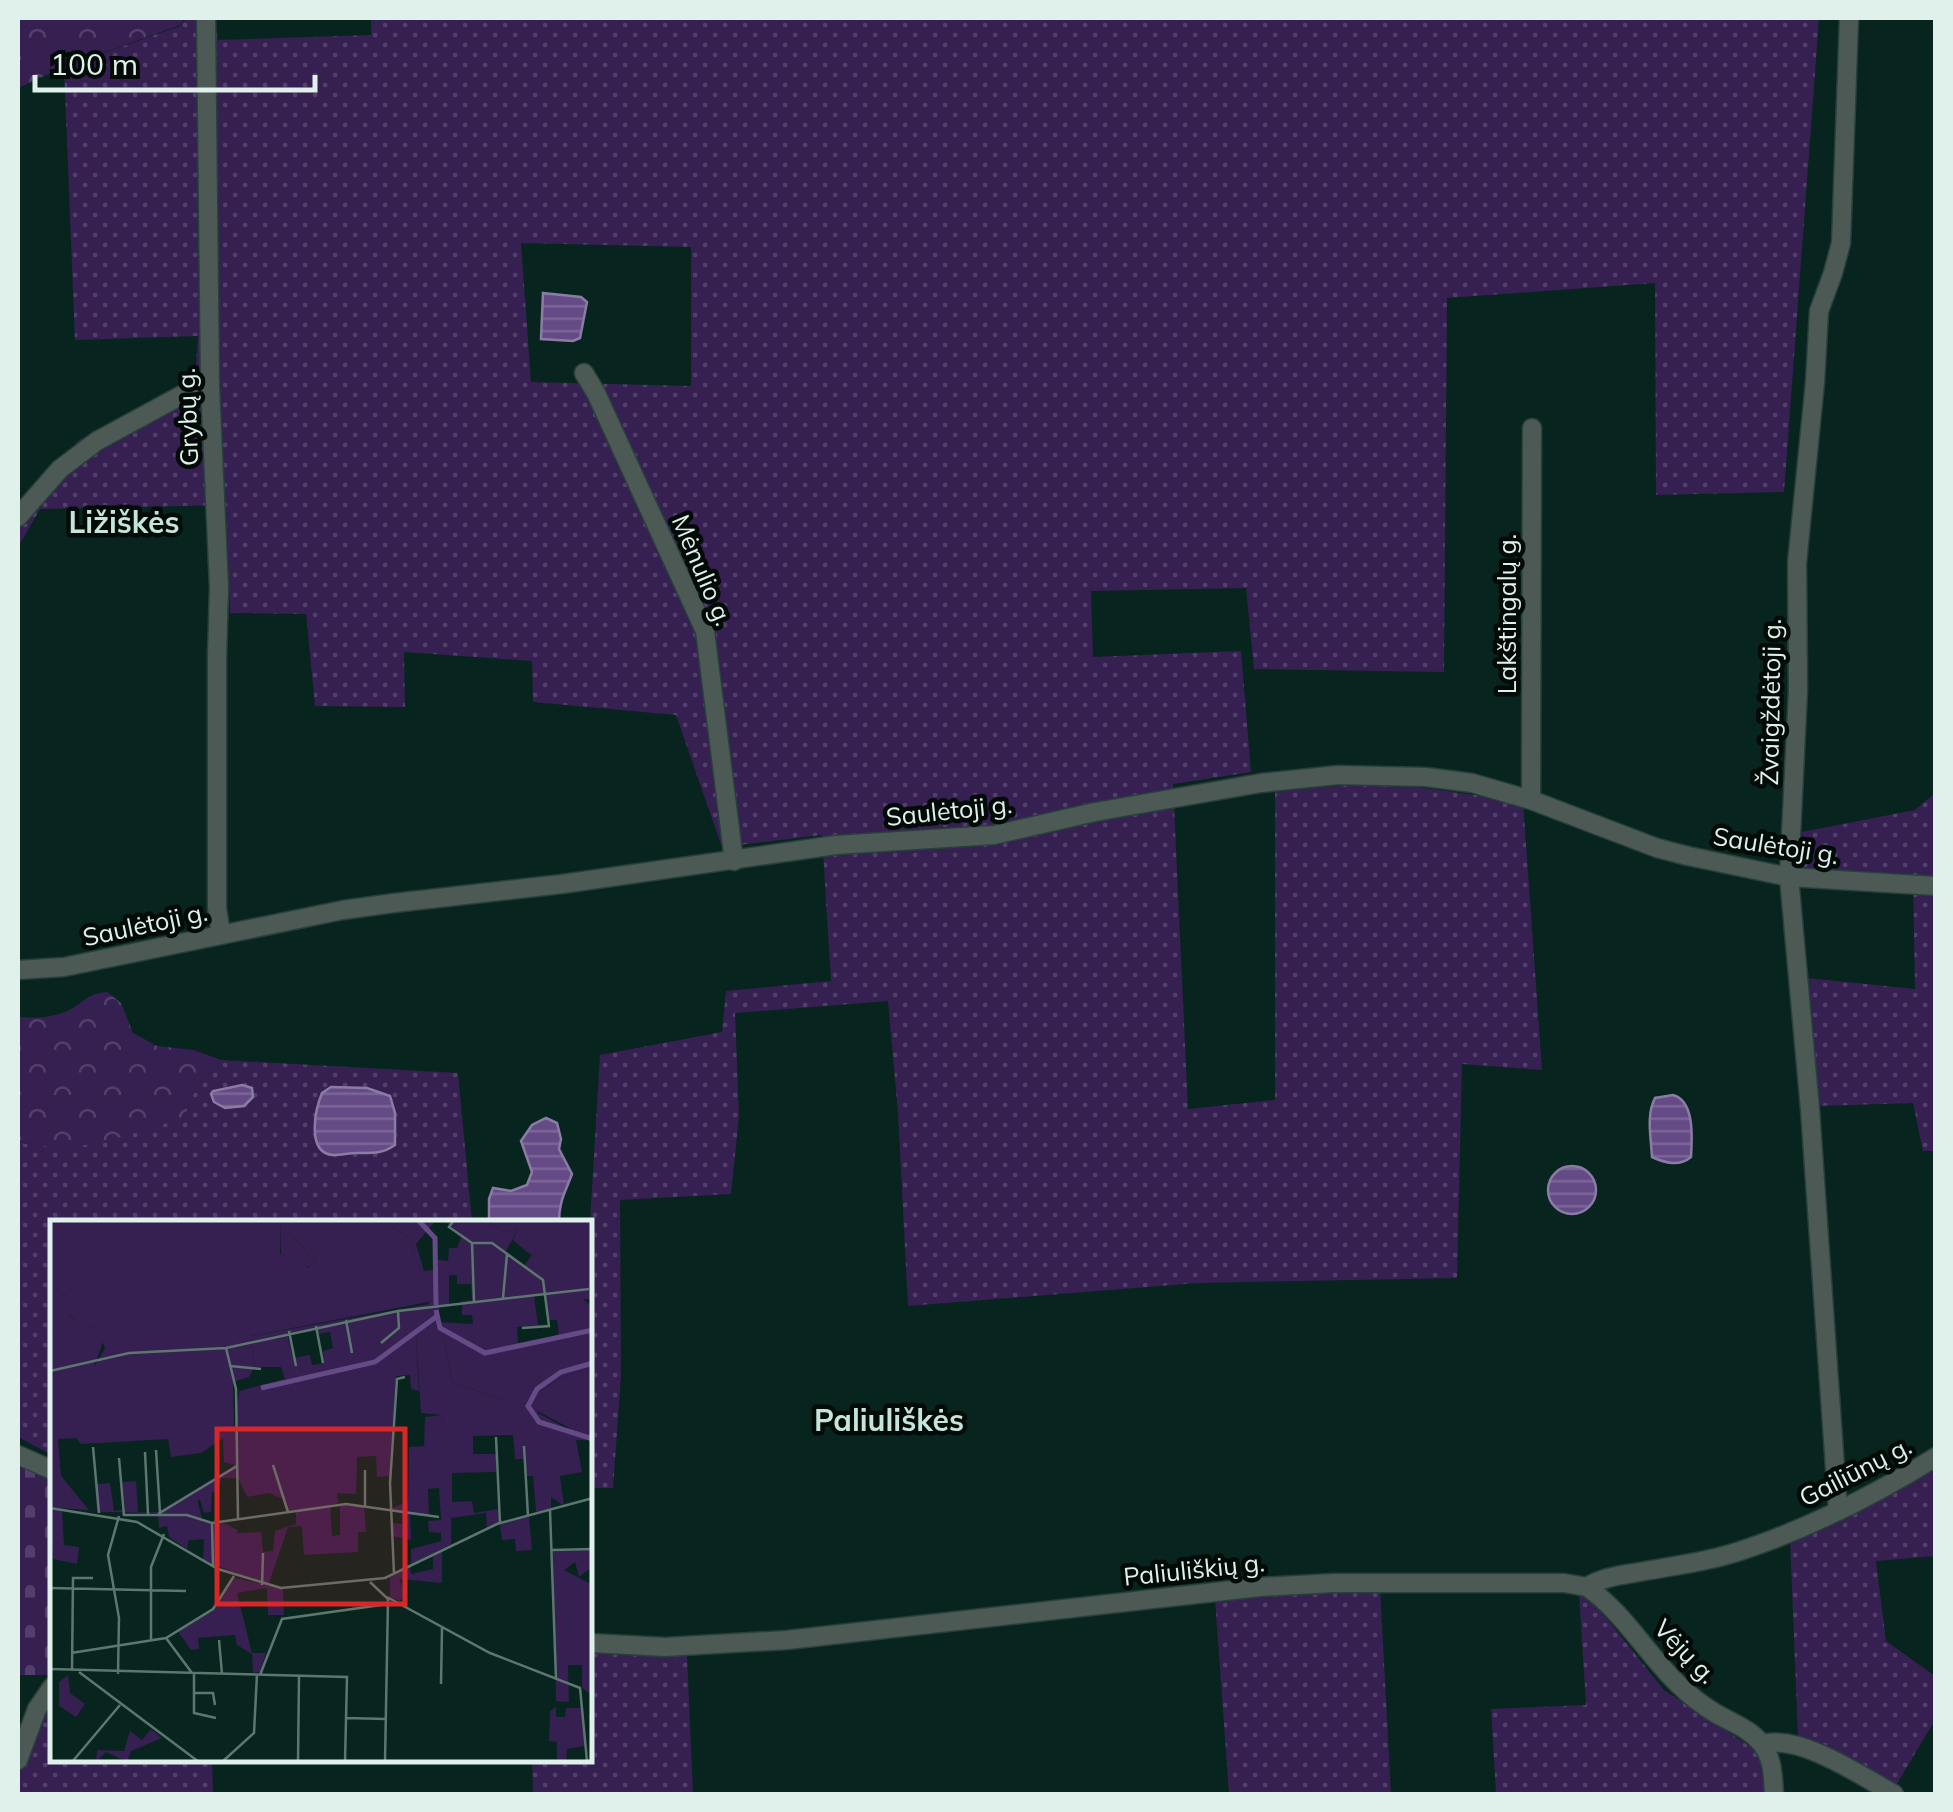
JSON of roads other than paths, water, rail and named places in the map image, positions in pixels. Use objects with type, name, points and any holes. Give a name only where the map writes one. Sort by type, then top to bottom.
[{"type":"street","name":"Grybų g.","points":[[206,18],[210,386],[219,587],[217,908],[221,934]]},
{"type":"street","name":"Žvaigždėtoji g.","points":[[1838,1511],[1789,877],[1798,690],[1797,563],[1819,311],[1841,242],[1849,18]]},
{"type":"street","name":"Mėnulio g.","points":[[584,374],[705,632],[734,861]]},
{"type":"street","points":[[18,517],[60,469],[96,441],[190,390],[210,386]]},
{"type":"street","name":"Lakštingalų g.","points":[[1531,800],[1532,428]]},
{"type":"street","name":"Saulėtoji g.","points":[[18,970],[64,967],[394,902],[562,884],[836,846],[994,835],[1095,812],[1261,783],[1338,775],[1426,777],[1472,783],[1531,800],[1657,848],[1789,877],[1936,886]]},
{"type":"street","points":[[18,1455],[50,1469]]},
{"type":"street","name":"Gailiūnų g.","points":[[1796,1528],[1838,1511],[1936,1457]]},
{"type":"street","name":"Paliuliškių g.","points":[[592,1643],[665,1647],[769,1642],[1260,1587],[1334,1583],[1564,1583],[1587,1587],[1612,1577],[1701,1562],[1744,1550],[1796,1528]]},
{"type":"street","name":"Vėjų g.","points":[[1587,1587],[1622,1617],[1678,1685],[1762,1744]]},
{"type":"street","points":[[18,1760],[38,1709],[50,1690]]},
{"type":"street","points":[[1774,1794],[1772,1764],[1762,1744],[1784,1742],[1824,1756],[1894,1794]]},
{"type":"district","name":"Ližiškės","points":[[124,522]]},
{"type":"district","name":"Paliuliškės","points":[[889,1420]]}]
